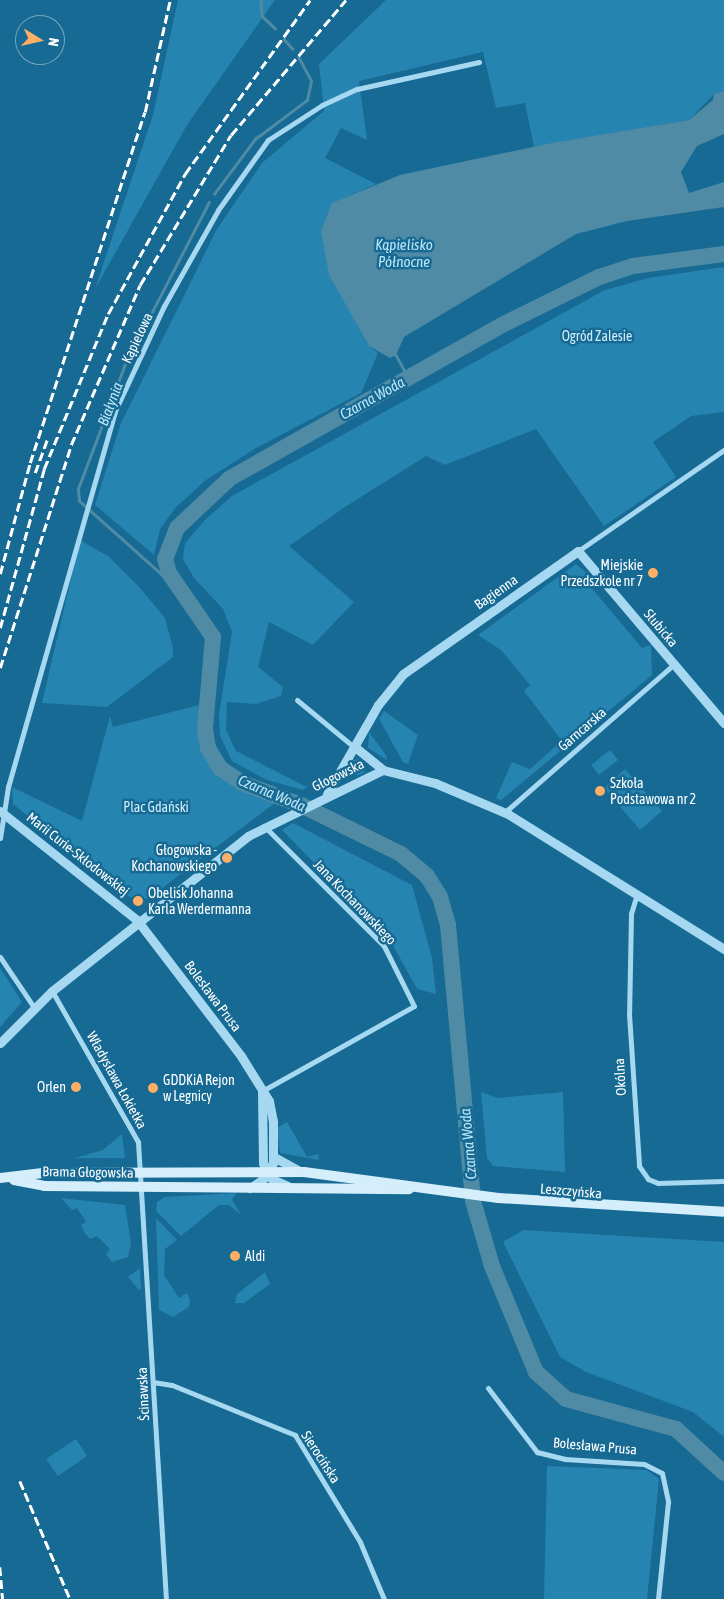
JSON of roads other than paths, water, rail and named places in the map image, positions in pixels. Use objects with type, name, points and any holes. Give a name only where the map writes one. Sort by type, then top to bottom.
[{"type":"main road","name":"Leszczyńska","points":[[140,1173],[268,1174],[304,1172],[498,1198],[724,1212]]},
{"type":"main road","name":"Brama Głogowska","points":[[3,1178],[43,1173],[140,1173]]},
{"type":"main road","name":"Brama Głogowska","points":[[3,1178],[44,1186],[141,1187]]},
{"type":"main road","name":"Leszczyńska","points":[[141,1187],[250,1188],[288,1186],[417,1188]]},
{"type":"street","name":"Kąpielowa","points":[[2,812],[87,498],[115,411],[164,306],[218,210],[268,140],[322,105],[357,89],[479,62]]},
{"type":"street","name":"Bagienna","points":[[324,797],[383,698],[407,671],[724,450]]},
{"type":"street","name":"Słubicka","points":[[578,551],[724,723]]},
{"type":"street","name":"Garncarska","points":[[505,812],[674,664]]},
{"type":"street","points":[[297,700],[383,770]]},
{"type":"street","name":"Głogowska","points":[[0,1043],[34,1006],[52,990],[137,920],[264,825],[383,770],[436,783],[505,812],[724,949]]},
{"type":"street","points":[[0,838],[2,812]]},
{"type":"street","name":"Marii Curie-Skłodowskiej","points":[[2,812],[137,920]]},
{"type":"street","name":"Jana Kochanowskiego","points":[[262,1091],[414,1006],[384,946],[264,825]]},
{"type":"street","name":"Okólna","points":[[637,894],[631,914],[629,1014],[639,1166],[656,1183],[724,1181]]},
{"type":"street","name":"Bolesława Prusa","points":[[137,920],[240,1056],[271,1105],[274,1157]]},
{"type":"street","points":[[0,958],[34,1006]]},
{"type":"street","name":"Władysława Łokietka","points":[[52,990],[134,1129],[141,1187]]},
{"type":"street","points":[[262,1091],[262,1157],[268,1174],[288,1186]]},
{"type":"street","points":[[247,1174],[262,1157]]},
{"type":"street","points":[[250,1188],[268,1174],[274,1157],[304,1172]]},
{"type":"street","name":"Ścinawska","points":[[141,1187],[166,1599]]},
{"type":"street","name":"Sierocińska","points":[[153,1382],[207,1398],[295,1435],[360,1542],[384,1599]]},
{"type":"street","name":"Bolesława Prusa","points":[[488,1388],[537,1452],[563,1459],[644,1464],[658,1469],[666,1480],[668,1502],[658,1599]]},
{"type":"water","name":"Kąpielisko Północne","points":[[724,91],[724,134],[697,146],[681,172],[689,193],[724,182],[724,207],[627,221],[576,234],[404,337],[396,355],[390,358],[369,346],[329,275],[321,231],[332,203],[400,175],[552,143],[689,120],[713,100],[714,94]]},
{"type":"waterway","name":"Białynia","points":[[261,0],[262,16],[275,28]]},
{"type":"waterway","name":"Białynia","points":[[284,39],[293,49]]},
{"type":"waterway","name":"Białynia","points":[[214,194],[255,139],[307,100],[311,81],[298,57]]},
{"type":"waterway","name":"Białynia","points":[[173,578],[162,575],[79,501],[78,489],[125,364],[209,202]]},
{"type":"waterway","name":"Czarna Woda","points":[[724,254],[633,266],[599,277],[502,325],[229,479],[177,528],[165,559],[169,573],[213,637],[205,729],[208,748],[220,768],[242,783],[301,805],[401,854],[427,876],[440,897],[448,925],[473,1201],[492,1266],[536,1372],[566,1399],[676,1429],[724,1473]]},
{"type":"waterway","points":[[396,355],[409,378]]},
{"type":"railway","points":[[0,574],[30,463],[145,112],[170,0]]},
{"type":"railway","points":[[0,628],[44,469],[108,314],[185,174],[310,0]]},
{"type":"railway","points":[[0,668],[71,445],[140,285],[231,135],[346,0]]},
{"type":"railway","points":[[35,473],[48,438]]},
{"type":"railway","points":[[20,1481],[70,1599]]},
{"type":"railway","points":[[0,1567],[3,1599]]},
{"type":"place","name":"Miejskie Przedszkole nr 7","points":[[653,573]]},
{"type":"place","name":"Szkoła Podstawowa nr 2","points":[[600,791]]},
{"type":"place","name":"Głogowska - Kochanowskiego","points":[[227,858]]},
{"type":"place","name":"Obelisk Johanna Karla Werdermanna","points":[[138,901]]},
{"type":"place","name":"Orlen","points":[[76,1087]]},
{"type":"place","name":"GDDKiA Rejon w Legnicy","points":[[153,1088]]},
{"type":"place","name":"Aldi","points":[[235,1256]]},
{"type":"park label","name":"Ogród Zalesie","points":[[597,336]]},
{"type":"park label","name":"Plac Gdański","points":[[156,807]]}]
